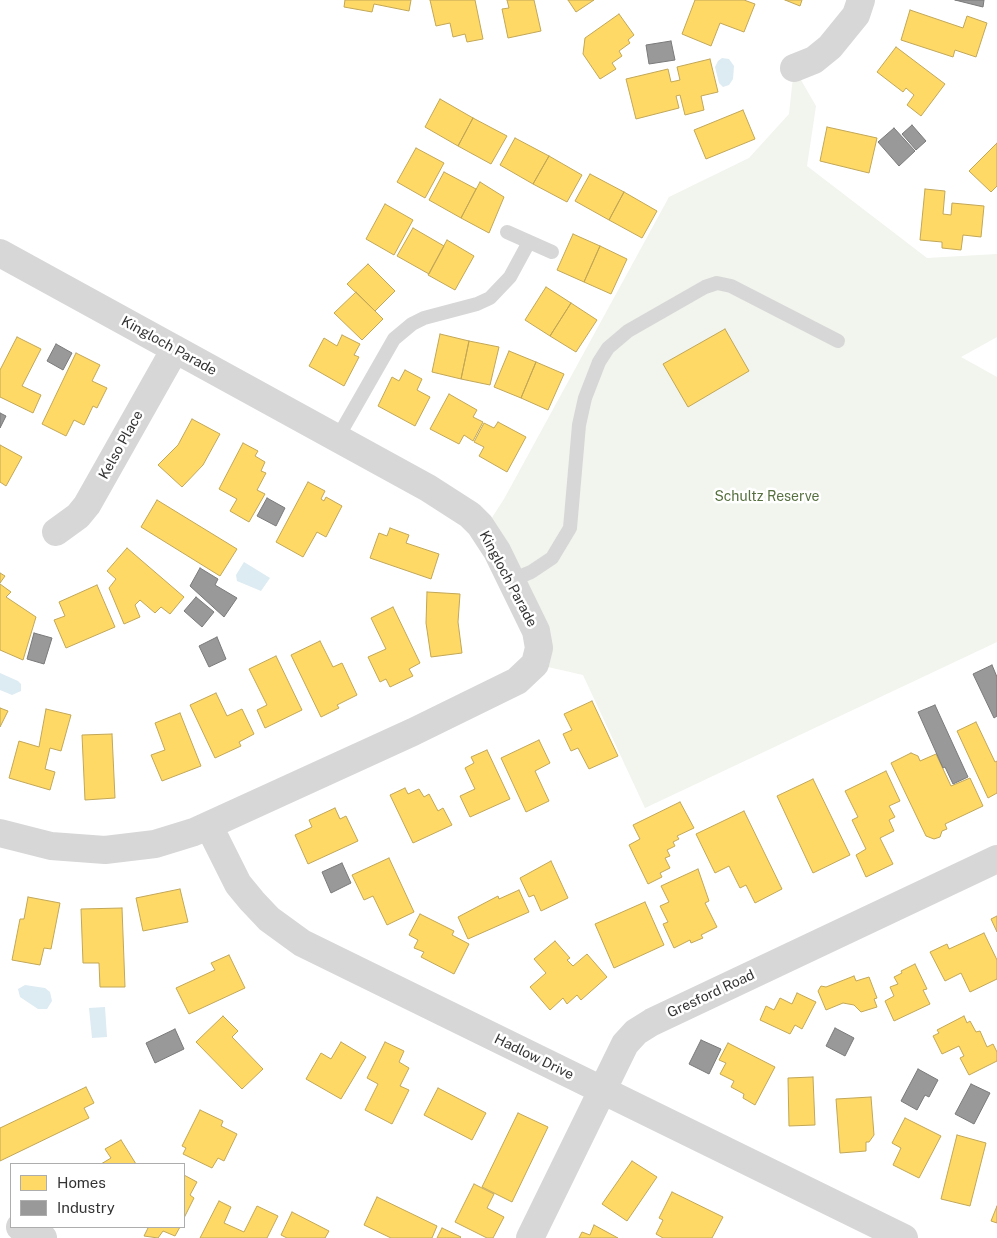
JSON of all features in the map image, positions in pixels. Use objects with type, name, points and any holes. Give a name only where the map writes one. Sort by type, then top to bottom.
[{"type":"street","points":[[794,68],[814,60],[830,47],[856,15],[861,0]]},
{"type":"street","name":"Kingloch Parade","points":[[0,253],[434,491],[470,515],[489,538],[512,580],[538,640],[535,664],[524,677],[413,732],[209,826],[154,844],[105,850],[51,846],[0,834]]},
{"type":"street","name":"Kelso Place","points":[[56,532],[88,506],[175,349]]},
{"type":"street","name":"Hadlow Drive","points":[[209,826],[234,876],[252,901],[269,919],[302,943],[904,1238]]},
{"type":"street","name":"Gresford Road","points":[[530,1238],[625,1044],[644,1026],[997,860]]},
{"type":"street","points":[[22,1228],[43,1238]]},
{"type":"lane","points":[[507,232],[552,252]]},
{"type":"lane","points":[[338,438],[394,339],[412,324],[424,318],[478,304],[490,298],[510,277],[529,242]]},
{"type":"lane","points":[[512,580],[532,572],[552,558],[570,528],[579,425],[585,398],[599,362],[608,348],[628,331],[705,287],[717,283],[731,286],[838,341]]},
{"type":"green space","name":"Schultz Reserve","points":[[794,68],[816,106],[807,166],[927,258],[997,254],[997,337],[961,357],[997,377],[997,642],[645,808],[583,675],[535,664],[484,530],[504,499],[669,197],[749,158],[789,114]]},
{"type":"shaded area","points":[[722,58],[729,59],[734,66],[733,79],[729,85],[723,87],[719,83],[715,67]]},
{"type":"shaded area","points":[[244,562],[270,578],[261,591],[237,581],[236,575]]},
{"type":"shaded area","points":[[0,673],[18,681],[21,684],[21,691],[12,695],[0,690]]},
{"type":"shaded area","points":[[25,985],[45,988],[50,992],[52,1001],[47,1009],[38,1009],[20,997],[18,989]]},
{"type":"shaded area","points":[[105,1007],[107,1037],[92,1038],[89,1008]]},
{"type":"building: Homes","points":[[345,0],[411,0],[409,11],[374,4],[372,12],[344,7]]},
{"type":"building: Homes","points":[[430,0],[475,0],[483,39],[467,42],[465,34],[453,37],[450,23],[436,26]]},
{"type":"building: Homes","points":[[507,0],[534,0],[541,31],[508,38],[502,9],[509,8]]},
{"type":"building: Homes","points":[[568,0],[594,0],[576,12]]},
{"type":"building: Homes","points":[[695,0],[744,0],[755,4],[744,32],[720,23],[711,46],[682,34]]},
{"type":"building: Homes","points":[[785,0],[802,0],[800,6]]},
{"type":"building: Homes","points":[[910,10],[963,28],[967,16],[987,23],[976,57],[955,50],[953,57],[901,40]]},
{"type":"building: Homes","points":[[619,14],[634,35],[628,40],[630,43],[619,51],[622,56],[612,63],[616,69],[600,79],[583,54],[585,38]]},
{"type":"building: Homes","points":[[896,47],[945,84],[921,116],[907,105],[914,95],[906,88],[903,92],[877,72]]},
{"type":"building: Homes","points":[[710,59],[718,92],[701,96],[704,110],[685,115],[680,95],[676,96],[679,108],[636,119],[626,79],[668,69],[671,82],[680,80],[677,67]]},
{"type":"building: Homes","points":[[440,99],[473,118],[458,146],[425,127]]},
{"type":"building: Homes","points":[[743,110],[755,139],[706,159],[694,130]]},
{"type":"building: Homes","points":[[473,118],[507,136],[491,164],[458,146]]},
{"type":"building: Homes","points":[[827,127],[877,138],[869,173],[820,161]]},
{"type":"building: Homes","points":[[515,138],[549,156],[533,184],[500,165]]},
{"type":"building: Homes","points":[[997,143],[997,186],[991,192],[969,171]]},
{"type":"building: Homes","points":[[416,148],[444,163],[425,198],[397,182]]},
{"type":"building: Homes","points":[[549,156],[582,175],[567,202],[533,184]]},
{"type":"building: Homes","points":[[444,172],[476,189],[461,218],[429,200]]},
{"type":"building: Homes","points":[[590,174],[624,192],[609,220],[575,201]]},
{"type":"building: Homes","points":[[480,182],[504,197],[489,233],[461,218]]},
{"type":"building: Homes","points":[[925,189],[945,191],[943,214],[951,215],[952,203],[984,206],[981,237],[963,235],[961,250],[942,248],[942,242],[920,240]]},
{"type":"building: Homes","points":[[624,192],[657,211],[642,238],[609,220]]},
{"type":"building: Homes","points":[[385,204],[413,220],[394,255],[366,239]]},
{"type":"building: Homes","points":[[413,228],[444,246],[429,274],[397,256]]},
{"type":"building: Homes","points":[[573,234],[600,246],[584,282],[557,270]]},
{"type":"building: Homes","points":[[447,240],[474,256],[455,290],[428,275]]},
{"type":"building: Homes","points":[[600,246],[627,259],[611,294],[584,282]]},
{"type":"building: Homes","points":[[368,264],[395,291],[375,311],[347,284]]},
{"type":"building: Homes","points":[[546,287],[571,303],[550,336],[525,320]]},
{"type":"building: Homes","points":[[356,292],[383,319],[362,340],[334,313]]},
{"type":"building: Homes","points":[[571,303],[597,320],[576,352],[550,336]]},
{"type":"building: Homes","points":[[725,329],[749,371],[688,407],[663,364]]},
{"type":"building: Homes","points":[[440,334],[469,341],[461,379],[432,372]]},
{"type":"building: Homes","points":[[342,335],[360,344],[354,355],[359,357],[344,386],[309,366],[324,338],[337,346]]},
{"type":"building: Homes","points":[[17,337],[41,349],[22,386],[41,395],[33,413],[0,397],[0,370]]},
{"type":"building: Homes","points":[[469,341],[499,347],[490,385],[461,379]]},
{"type":"building: Homes","points":[[509,351],[536,362],[521,398],[494,387]]},
{"type":"building: Homes","points":[[76,353],[100,365],[92,381],[107,388],[97,408],[93,406],[84,425],[74,420],[66,436],[42,424]]},
{"type":"building: Homes","points":[[536,362],[564,374],[548,410],[521,398]]},
{"type":"building: Homes","points":[[405,370],[422,379],[417,390],[430,397],[415,426],[378,406],[392,377],[399,381]]},
{"type":"building: Homes","points":[[449,394],[477,410],[473,417],[483,422],[473,441],[464,435],[459,444],[430,429]]},
{"type":"building: Homes","points":[[192,419],[220,434],[203,465],[182,487],[158,465],[178,445]]},
{"type":"building: Homes","points":[[498,422],[526,437],[507,472],[479,456],[484,447],[474,442],[484,423],[494,428]]},
{"type":"building: Homes","points":[[243,443],[258,451],[255,456],[265,462],[261,471],[266,473],[257,490],[265,494],[249,522],[230,511],[237,499],[219,489]]},
{"type":"building: Homes","points":[[0,445],[22,457],[6,486],[0,482]]},
{"type":"building: Homes","points":[[308,482],[325,491],[321,499],[324,501],[326,497],[342,506],[326,537],[317,532],[303,557],[276,542]]},
{"type":"building: Homes","points":[[157,500],[237,549],[220,576],[141,527]]},
{"type":"building: Homes","points":[[390,528],[409,535],[406,543],[439,554],[431,579],[370,558],[379,533],[387,536]]},
{"type":"building: Homes","points":[[127,548],[184,597],[170,614],[161,607],[155,613],[140,600],[135,605],[140,617],[124,624],[109,588],[116,579],[107,571]]},
{"type":"building: Homes","points":[[0,573],[5,576],[0,583]]},
{"type":"building: Homes","points":[[0,584],[11,592],[6,597],[36,617],[23,660],[0,650]]},
{"type":"building: Homes","points":[[97,585],[115,627],[66,648],[54,620],[65,616],[59,602]]},
{"type":"building: Homes","points":[[427,592],[460,594],[458,622],[462,653],[431,657],[426,623]]},
{"type":"building: Homes","points":[[393,607],[420,663],[409,669],[413,676],[390,687],[386,679],[380,682],[368,657],[386,649],[371,618]]},
{"type":"building: Homes","points":[[320,641],[333,667],[342,663],[357,695],[337,705],[339,708],[321,717],[291,655]]},
{"type":"building: Homes","points":[[276,656],[302,710],[265,728],[257,710],[267,705],[249,669]]},
{"type":"building: Homes","points":[[216,693],[227,716],[242,709],[254,734],[239,742],[241,746],[215,758],[190,705]]},
{"type":"building: Homes","points":[[592,701],[618,756],[589,769],[578,748],[571,751],[563,734],[572,730],[564,714]]},
{"type":"building: Homes","points":[[0,708],[8,711],[0,727]]},
{"type":"building: Homes","points":[[46,709],[71,715],[61,751],[50,748],[45,769],[55,772],[50,790],[9,778],[19,741],[39,747]]},
{"type":"building: Homes","points":[[180,713],[201,766],[162,781],[151,755],[165,750],[155,723]]},
{"type":"building: Homes","points":[[976,722],[995,762],[997,761],[997,793],[988,798],[957,731]]},
{"type":"building: Homes","points":[[112,734],[115,798],[85,800],[82,735]]},
{"type":"building: Homes","points":[[539,740],[550,763],[535,771],[549,801],[526,812],[501,758]]},
{"type":"building: Homes","points":[[487,750],[510,799],[470,817],[460,796],[475,789],[465,768],[474,763],[471,757]]},
{"type":"building: Homes","points":[[911,753],[918,756],[920,761],[936,754],[951,786],[970,778],[983,806],[945,824],[947,829],[942,831],[940,837],[934,839],[926,836],[891,763]]},
{"type":"building: Homes","points":[[886,771],[900,801],[889,806],[895,817],[889,820],[894,831],[880,838],[893,864],[866,877],[856,855],[866,849],[852,820],[858,817],[845,791]]},
{"type":"building: Homes","points":[[813,779],[850,855],[813,873],[777,796]]},
{"type":"building: Homes","points":[[405,788],[408,794],[419,789],[424,797],[429,794],[438,811],[443,808],[452,825],[413,843],[390,795]]},
{"type":"building: Homes","points":[[680,802],[694,828],[677,836],[679,839],[673,842],[675,846],[667,850],[670,856],[665,858],[670,868],[660,873],[662,877],[648,884],[629,845],[640,839],[633,825]]},
{"type":"building: Homes","points":[[335,808],[340,819],[346,816],[358,841],[308,864],[295,835],[312,827],[309,820]]},
{"type":"building: Homes","points":[[744,811],[782,889],[755,903],[746,885],[740,888],[729,866],[715,873],[696,834]]},
{"type":"building: Homes","points":[[389,858],[414,912],[387,925],[373,896],[364,900],[352,875]]},
{"type":"building: Homes","points":[[551,861],[568,898],[541,911],[534,895],[529,897],[520,878]]},
{"type":"building: Homes","points":[[698,869],[709,901],[705,903],[717,927],[701,935],[703,938],[691,943],[690,940],[674,948],[663,924],[668,922],[660,906],[669,902],[661,886]]},
{"type":"building: Homes","points":[[180,889],[188,922],[143,931],[136,898]]},
{"type":"building: Homes","points":[[519,890],[529,912],[468,939],[458,917],[498,896],[499,899]]},
{"type":"building: Homes","points":[[28,897],[60,903],[51,949],[44,948],[40,965],[12,960],[20,919],[24,919]]},
{"type":"building: Homes","points":[[645,902],[664,945],[614,968],[595,924]]},
{"type":"building: Homes","points":[[122,908],[125,987],[100,987],[99,963],[83,963],[81,909]]},
{"type":"building: Homes","points":[[420,914],[454,931],[452,935],[469,944],[454,974],[421,957],[424,952],[414,948],[418,940],[409,935]]},
{"type":"building: Homes","points":[[997,916],[997,932],[991,919]]},
{"type":"building: Homes","points":[[984,933],[997,960],[997,979],[970,992],[961,973],[945,981],[930,952],[947,944],[949,949]]},
{"type":"building: Homes","points":[[555,941],[570,958],[567,960],[573,966],[587,954],[607,977],[581,1000],[577,995],[567,1004],[563,998],[550,1010],[530,987],[546,973],[534,959]]},
{"type":"building: Homes","points":[[229,955],[245,988],[189,1014],[176,988],[215,970],[211,963]]},
{"type":"building: Homes","points":[[915,964],[927,989],[923,990],[930,1004],[894,1021],[885,1001],[894,996],[890,987],[898,984],[894,977]]},
{"type":"building: Homes","points":[[854,976],[856,981],[869,977],[877,998],[874,999],[877,1007],[861,1012],[854,1005],[843,1003],[826,1010],[818,991],[821,986],[826,987]]},
{"type":"building: Homes","points":[[797,993],[816,1002],[802,1029],[795,1025],[790,1034],[760,1020],[766,1006],[774,1010],[780,998],[792,1004]]},
{"type":"building: Homes","points":[[223,1016],[238,1031],[232,1037],[263,1069],[242,1089],[196,1042]]},
{"type":"building: Homes","points":[[964,1016],[967,1023],[970,1021],[976,1032],[980,1031],[987,1047],[993,1044],[997,1052],[997,1061],[969,1075],[960,1058],[964,1056],[959,1046],[942,1054],[933,1036],[939,1033],[937,1030]]},
{"type":"building: Homes","points":[[341,1042],[366,1057],[341,1099],[306,1079],[321,1053],[331,1059]]},
{"type":"building: Homes","points":[[385,1042],[404,1051],[399,1062],[409,1068],[400,1086],[409,1090],[392,1124],[365,1110],[378,1084],[367,1078]]},
{"type":"building: Homes","points":[[728,1043],[775,1067],[755,1105],[743,1098],[744,1094],[731,1087],[734,1081],[720,1074],[726,1063],[719,1060]]},
{"type":"building: Homes","points":[[813,1077],[815,1125],[789,1126],[788,1078]]},
{"type":"building: Homes","points":[[86,1087],[94,1103],[84,1108],[89,1118],[0,1161],[0,1128]]},
{"type":"building: Homes","points":[[438,1088],[486,1113],[472,1140],[424,1115]]},
{"type":"building: Homes","points":[[871,1097],[874,1135],[869,1142],[866,1142],[866,1151],[840,1153],[836,1099]]},
{"type":"building: Homes","points":[[200,1110],[223,1121],[221,1126],[237,1134],[224,1161],[218,1158],[212,1168],[183,1154],[186,1148],[182,1146]]},
{"type":"building: Homes","points":[[518,1113],[548,1127],[512,1202],[482,1187]]},
{"type":"building: Homes","points":[[905,1118],[941,1136],[919,1178],[893,1165],[901,1148],[892,1143]]},
{"type":"building: Homes","points":[[957,1135],[986,1143],[970,1206],[941,1199]]},
{"type":"building: Homes","points":[[121,1140],[135,1163],[103,1163],[111,1158],[105,1149]]},
{"type":"building: Homes","points":[[632,1161],[657,1177],[627,1221],[602,1204]]},
{"type":"building: Homes","points":[[185,1176],[197,1182],[190,1195],[194,1198],[185,1216]]},
{"type":"building: Homes","points":[[474,1184],[494,1194],[487,1208],[504,1217],[493,1238],[487,1238],[455,1222]]},
{"type":"building: Homes","points":[[672,1192],[723,1217],[712,1238],[663,1238],[656,1234],[663,1220],[659,1218]]},
{"type":"building: Homes","points":[[377,1197],[437,1226],[432,1238],[391,1238],[364,1225]]},
{"type":"building: Homes","points":[[219,1201],[231,1207],[224,1223],[244,1232],[257,1206],[278,1216],[267,1238],[200,1238]]},
{"type":"building: Homes","points":[[997,1206],[997,1223],[991,1221]]},
{"type":"building: Homes","points":[[292,1212],[329,1231],[325,1238],[287,1238],[281,1235]]},
{"type":"building: Homes","points":[[594,1225],[618,1238],[579,1238],[582,1232],[590,1235]]},
{"type":"building: Homes","points":[[148,1228],[179,1228],[175,1236],[163,1231],[158,1238],[144,1236]]},
{"type":"building: Homes","points":[[442,1228],[461,1237],[437,1238]]},
{"type":"building: Industry","points":[[955,0],[984,0],[983,7]]},
{"type":"building: Industry","points":[[671,41],[675,60],[649,64],[646,45]]},
{"type":"building: Industry","points":[[912,125],[926,141],[916,150],[902,134]]},
{"type":"building: Industry","points":[[894,128],[915,151],[899,166],[878,142]]},
{"type":"building: Industry","points":[[56,344],[72,353],[63,370],[47,361]]},
{"type":"building: Industry","points":[[0,413],[6,416],[0,428]]},
{"type":"building: Industry","points":[[267,498],[285,508],[276,526],[257,516]]},
{"type":"building: Industry","points":[[200,568],[218,579],[215,585],[237,598],[224,617],[190,586]]},
{"type":"building: Industry","points":[[196,597],[214,612],[202,627],[184,611]]},
{"type":"building: Industry","points":[[34,633],[52,638],[44,664],[27,659]]},
{"type":"building: Industry","points":[[217,637],[226,659],[209,667],[199,646]]},
{"type":"building: Industry","points":[[992,665],[997,677],[997,716],[994,718],[973,674]]},
{"type":"building: Industry","points":[[935,705],[968,777],[953,784],[945,767],[943,768],[918,712]]},
{"type":"building: Industry","points":[[342,863],[351,883],[331,893],[322,872]]},
{"type":"building: Industry","points":[[835,1028],[854,1038],[845,1056],[826,1046]]},
{"type":"building: Industry","points":[[175,1029],[184,1049],[155,1063],[146,1043]]},
{"type":"building: Industry","points":[[701,1040],[721,1049],[709,1074],[689,1064]]},
{"type":"building: Industry","points":[[918,1069],[938,1080],[929,1097],[925,1095],[917,1110],[901,1101]]},
{"type":"building: Industry","points":[[971,1084],[990,1093],[974,1124],[955,1114]]}]
